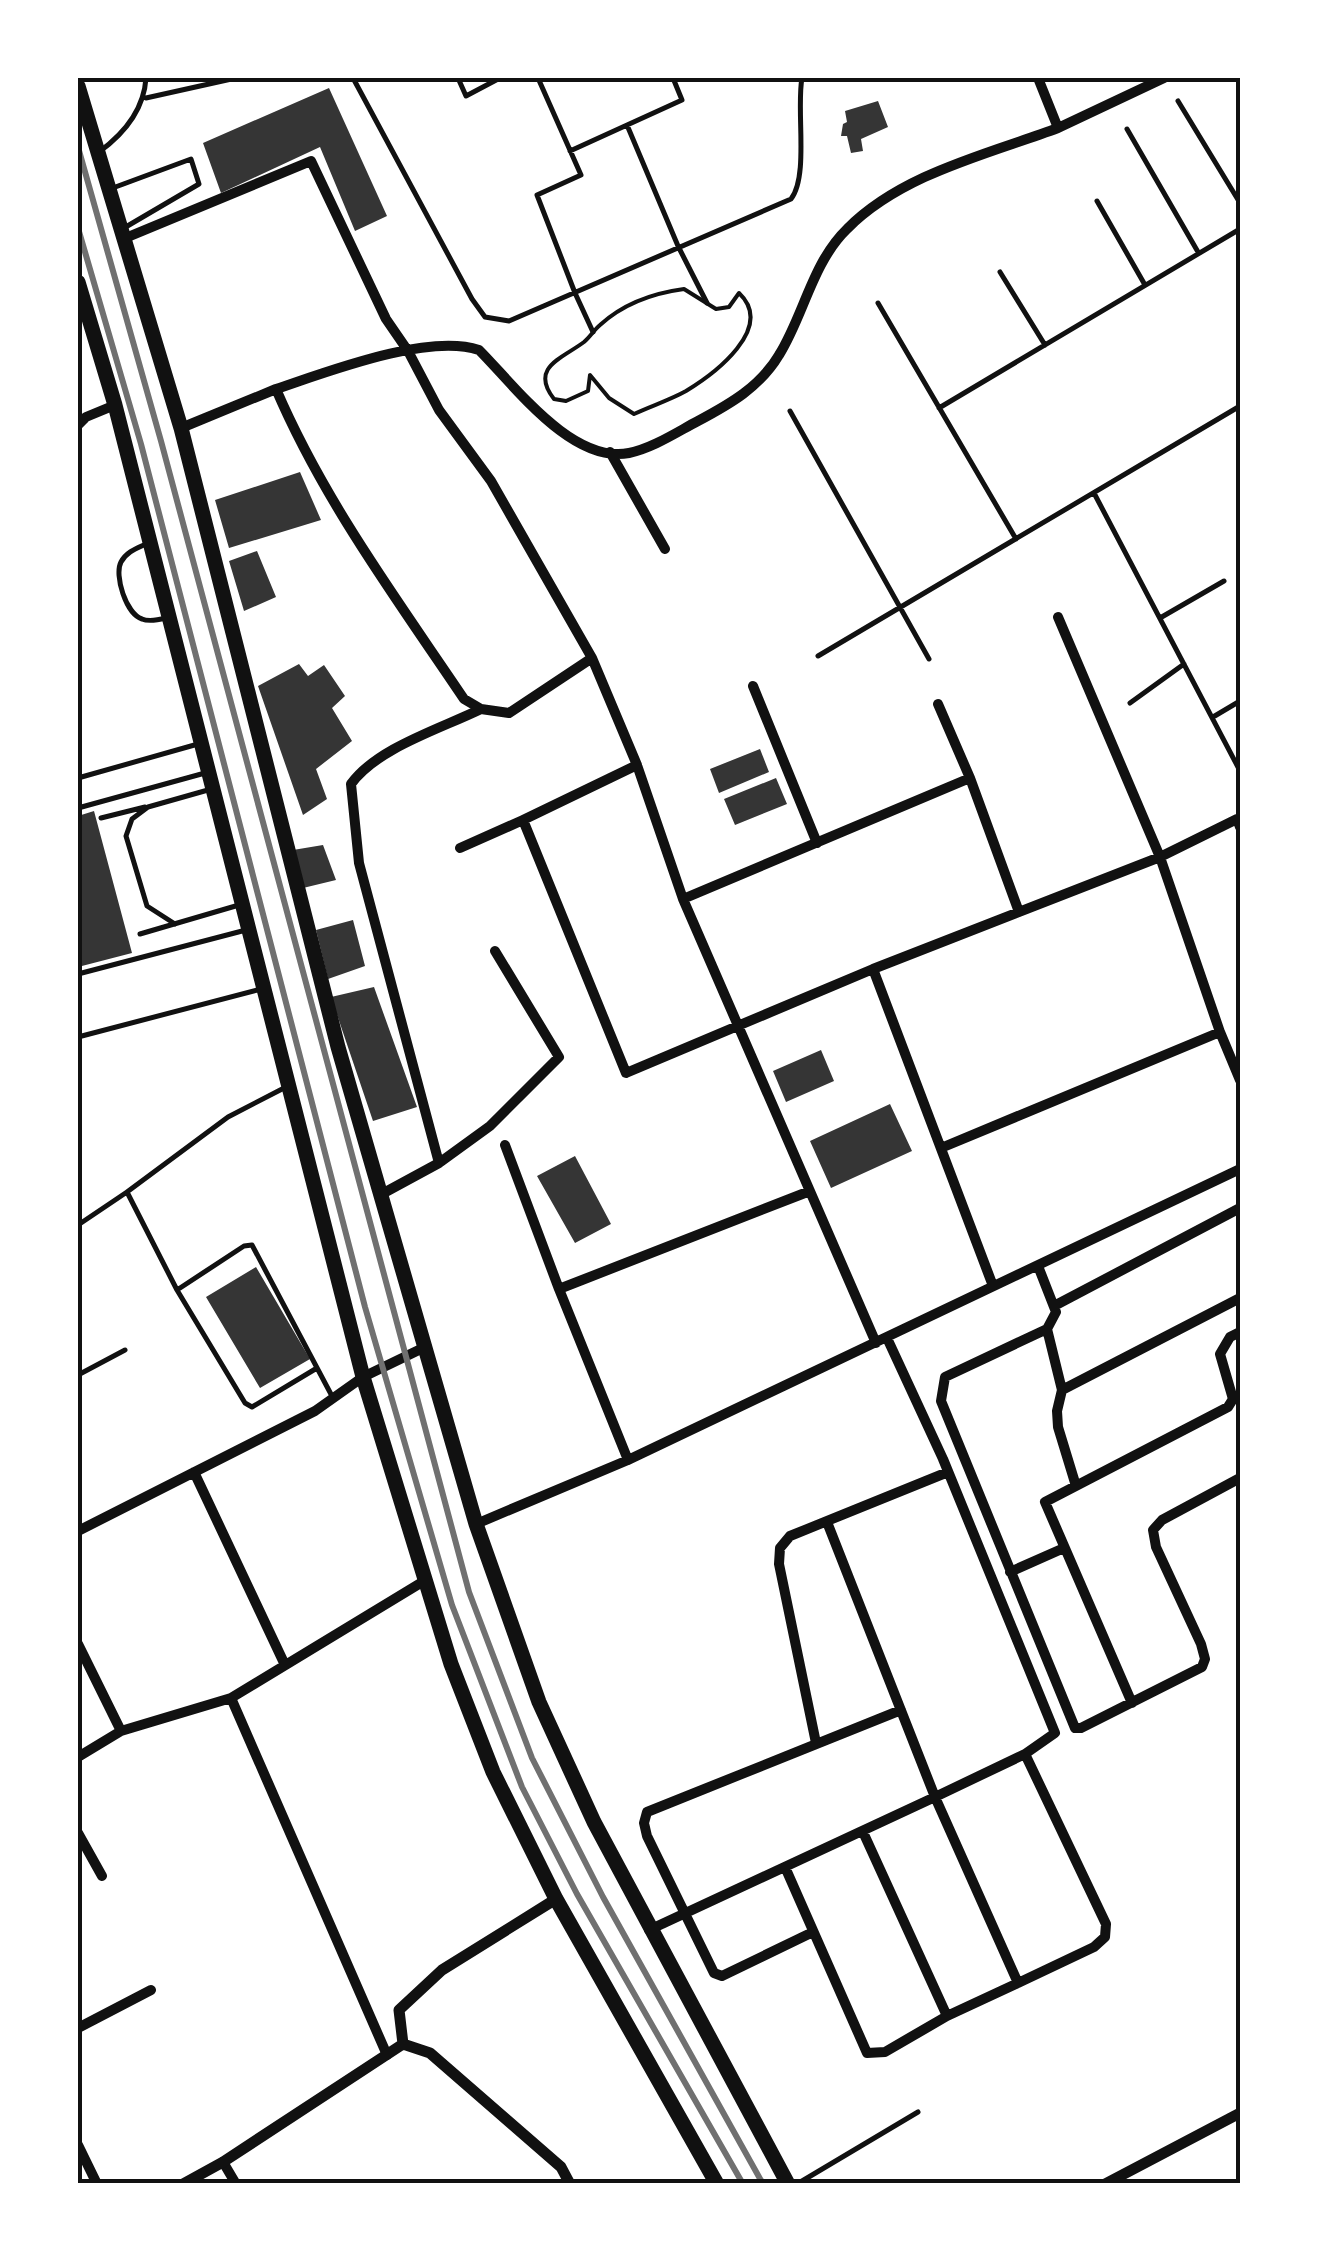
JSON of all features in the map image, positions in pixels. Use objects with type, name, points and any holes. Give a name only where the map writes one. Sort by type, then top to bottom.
[{"type":"main road","points":[[78,86],[181,428],[338,1046],[476,1524],[540,1702],[594,1822],[788,2184]]},
{"type":"main road","points":[[78,282],[115,405],[363,1377],[424,1581],[493,1772],[556,1899],[717,2184]]},
{"type":"street","points":[[1038,78],[1058,128]]},
{"type":"street","points":[[181,428],[348,364],[408,350],[462,344],[479,350],[556,428],[587,449],[627,454],[730,404],[756,384],[778,357],[818,270],[836,243],[846,229],[888,198],[930,176],[1058,128],[1164,78]]},
{"type":"street","points":[[122,234],[312,162],[386,318],[408,350],[439,410],[491,481],[592,658],[637,766],[683,899],[810,1191],[948,1472],[1055,1733],[1024,1754],[936,1797],[649,1930]]},
{"type":"street","points":[[276,389],[301,447],[365,555],[464,698],[480,710]]},
{"type":"street","points":[[78,425],[86,417],[115,405]]},
{"type":"street","points":[[610,452],[664,549]]},
{"type":"street","points":[[1058,618],[1160,856],[1240,1080]]},
{"type":"street","points":[[439,1163],[358,863],[351,784],[373,760],[388,751],[480,710],[509,713],[592,658]]},
{"type":"street","points":[[753,686],[817,843]]},
{"type":"street","points":[[938,704],[1019,912]]},
{"type":"street","points":[[460,848],[637,766]]},
{"type":"street","points":[[683,899],[970,778]]},
{"type":"street","points":[[523,820],[626,1074],[874,969],[1160,856],[1237,818],[1240,828]]},
{"type":"street","points":[[380,1195],[439,1163],[490,1126],[559,1057],[496,951]]},
{"type":"street","points":[[874,969],[993,1286]]},
{"type":"street","points":[[941,1148],[1220,1032]]},
{"type":"street","points":[[505,1145],[628,1460]]},
{"type":"street","points":[[476,1524],[628,1460],[1240,1169]]},
{"type":"street","points":[[559,1289],[810,1191]]},
{"type":"street","points":[[1054,1306],[1240,1208]]},
{"type":"street","points":[[1038,1266],[1056,1312],[1047,1329],[945,1377],[940,1394],[1075,1728],[1194,1673],[1205,1659],[1152,1530],[1156,1523],[1240,1478]]},
{"type":"street","points":[[1062,1390],[1240,1298]]},
{"type":"street","points":[[1047,1329],[1062,1390],[1056,1411],[1058,1427],[1076,1486]]},
{"type":"street","points":[[1132,1703],[1044,1502],[1228,1406],[1233,1399],[1220,1354],[1230,1337],[1240,1332]]},
{"type":"street","points":[[78,1532],[333,1398],[363,1377],[424,1348]]},
{"type":"street","points":[[194,1472],[285,1666]]},
{"type":"street","points":[[816,1744],[779,1564],[780,1548],[790,1536],[948,1472]]},
{"type":"street","points":[[828,1522],[936,1797],[1018,1983]]},
{"type":"street","points":[[1010,1572],[1064,1548]]},
{"type":"street","points":[[78,1757],[121,1731],[230,1698],[424,1581]]},
{"type":"street","points":[[78,1644],[121,1731]]},
{"type":"street","points":[[230,1698],[387,2055]]},
{"type":"street","points":[[813,1932],[722,1976],[714,1973],[647,1836],[647,1812],[901,1710]]},
{"type":"street","points":[[785,1867],[868,2053],[885,2052],[947,2016],[1094,1948],[1105,1938],[1106,1924],[1024,1754]]},
{"type":"street","points":[[863,1832],[947,2016]]},
{"type":"street","points":[[78,1833],[102,1876]]},
{"type":"street","points":[[403,2044],[399,2010],[442,1970],[556,1899]]},
{"type":"street","points":[[78,2028],[151,1990]]},
{"type":"street","points":[[183,2184],[403,2044]]},
{"type":"street","points":[[403,2044],[430,2052],[561,2167],[570,2184]]},
{"type":"street","points":[[1105,2184],[1240,2112]]},
{"type":"street","points":[[78,2145],[96,2184]]},
{"type":"street","points":[[223,2162],[236,2184]]},
{"type":"lane","points":[[96,154],[129,123],[144,98],[146,78]]},
{"type":"lane","points":[[144,98],[236,78]]},
{"type":"lane","points":[[353,78],[485,318],[509,321],[796,194],[802,78]]},
{"type":"lane","points":[[458,78],[466,96],[500,78]]},
{"type":"lane","points":[[538,78],[581,175],[536,194],[593,332]]},
{"type":"lane","points":[[570,151],[682,100],[672,78]]},
{"type":"lane","points":[[1178,101],[1240,203]]},
{"type":"lane","points":[[627,125],[678,246],[707,302]]},
{"type":"lane","points":[[1127,130],[1199,254]]},
{"type":"lane","points":[[107,190],[192,160],[199,184],[122,234]]},
{"type":"lane","points":[[1097,201],[1145,285]]},
{"type":"lane","points":[[939,408],[1240,228]]},
{"type":"lane","points":[[1000,272],[1045,346]]},
{"type":"lane","points":[[878,303],[1016,539]]},
{"type":"lane","points":[[818,656],[1240,406]]},
{"type":"lane","points":[[790,411],[929,659]]},
{"type":"lane","points":[[1094,493],[1239,770]]},
{"type":"lane","points":[[150,542],[122,558],[118,569],[122,585],[136,617],[151,621],[169,618]]},
{"type":"lane","points":[[1160,618],[1224,582]]},
{"type":"lane","points":[[1130,703],[1184,664]]},
{"type":"lane","points":[[1212,718],[1240,701]]},
{"type":"lane","points":[[78,778],[201,743]]},
{"type":"lane","points":[[101,818],[164,802],[210,780]]},
{"type":"lane","points":[[78,808],[210,780]]},
{"type":"lane","points":[[148,806],[132,819],[126,836],[147,906],[175,924]]},
{"type":"lane","points":[[140,934],[242,904]]},
{"type":"lane","points":[[78,974],[249,930]]},
{"type":"lane","points":[[78,1037],[264,988]]},
{"type":"lane","points":[[78,1226],[228,1116],[288,1085]]},
{"type":"lane","points":[[127,1192],[177,1290],[244,1403],[252,1408],[317,1368]]},
{"type":"lane","points":[[177,1290],[244,1246],[252,1245],[333,1398]]},
{"type":"lane","points":[[78,1375],[125,1350]]},
{"type":"lane","points":[[797,2184],[918,2112]]},
{"type":"path","points":[[684,289],[707,302],[716,309],[729,307],[740,293],[748,302],[749,330],[732,355],[685,391],[634,414],[609,398],[590,375],[588,391],[566,400],[554,398],[546,388],[546,374],[553,362],[602,323],[651,294],[684,289]]},
{"type":"building","points":[[329,88],[387,216],[355,231],[320,147],[221,193],[203,143]]},
{"type":"building","points":[[878,101],[888,127],[861,139],[863,151],[851,153],[847,136],[841,136],[847,122],[845,111]]},
{"type":"building","points":[[300,472],[321,520],[229,548],[215,500]]},
{"type":"building","points":[[257,551],[276,597],[244,611],[229,561]]},
{"type":"building","points":[[299,664],[308,676],[324,665],[345,696],[332,708],[352,741],[316,769],[327,799],[303,815],[258,686]]},
{"type":"building","points":[[760,749],[769,772],[719,793],[710,769]]},
{"type":"building","points":[[776,778],[787,804],[735,825],[724,799]]},
{"type":"building","points":[[94,811],[132,953],[78,967],[78,816]]},
{"type":"building","points":[[323,845],[336,880],[303,888],[293,850]]},
{"type":"building","points":[[353,920],[365,966],[328,979],[316,930]]},
{"type":"building","points":[[374,987],[417,1107],[373,1121],[331,997]]},
{"type":"building","points":[[821,1050],[834,1081],[786,1102],[773,1071]]},
{"type":"building","points":[[890,1104],[912,1151],[831,1188],[810,1141]]},
{"type":"building","points":[[575,1156],[611,1224],[575,1243],[537,1176]]},
{"type":"building","points":[[256,1267],[310,1359],[260,1388],[206,1297]]},
{"type":"railway","points":[[78,147],[161,441],[469,1592],[532,1758],[603,1897],[763,2184]]},
{"type":"railway","points":[[78,228],[141,444],[365,1307],[452,1605],[522,1787],[577,1894],[743,2184]]}]
